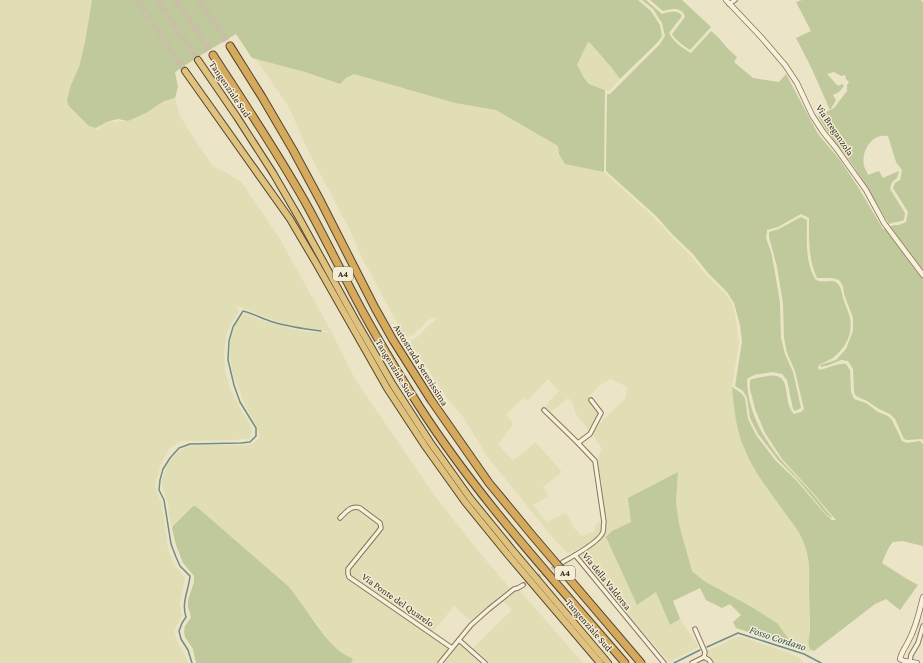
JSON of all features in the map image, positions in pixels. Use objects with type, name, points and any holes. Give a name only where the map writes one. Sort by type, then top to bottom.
[{"type":"highway","name":"Autostrada Serenissima","points":[[230,46],[293,150],[375,308],[393,340],[431,400],[489,483],[527,530],[641,663]]},
{"type":"highway","name":"A4","points":[[213,55],[280,158],[382,346],[439,436],[484,496],[522,543],[625,663]]},
{"type":"highway","name":"Tangenziale Sud","points":[[198,60],[237,116],[272,173],[298,216],[393,385],[430,442],[470,498],[608,663]]},
{"type":"highway","name":"Tangenziale Sud","points":[[185,71],[290,220],[387,388],[425,446],[465,502],[600,663]]},
{"type":"street","points":[[728,2],[735,0]]},
{"type":"street","name":"Via Breganzola","points":[[728,2],[761,37],[785,66],[797,83],[812,115],[823,132],[866,190],[884,223],[923,275]]},
{"type":"street","points":[[578,443],[590,434],[601,413],[591,400]]},
{"type":"street","name":"Via della Valdorsa","points":[[544,410],[595,461],[604,522],[603,532],[599,538],[575,555],[664,663]]},
{"type":"street","name":"Via Ponte del Quarelo","points":[[340,518],[348,510],[356,507],[360,508],[380,523],[381,528],[348,569],[348,574],[452,648]]},
{"type":"street","points":[[563,562],[575,555]]},
{"type":"street","points":[[440,663],[471,626],[489,609],[514,589],[523,585]]},
{"type":"street","points":[[917,663],[904,661],[900,659],[900,655],[916,628],[923,597]]},
{"type":"street","points":[[910,661],[911,655],[918,643],[923,626]]},
{"type":"street","points":[[695,629],[705,652],[704,657]]},
{"type":"street","points":[[459,640],[485,663]]},
{"type":"street","points":[[692,663],[704,657]]},
{"type":"street","points":[[704,657],[711,663]]},
{"type":"shaded area","points":[[0,0],[92,0],[79,67],[71,85],[89,125],[99,130],[101,122],[107,120],[114,122],[128,121],[146,113],[164,101],[175,98],[180,116],[213,166],[242,183],[278,236],[330,329],[355,379],[434,495],[511,590],[472,622],[454,606],[433,632],[439,638],[452,646],[439,663],[351,663],[353,659],[337,649],[288,586],[197,507],[192,507],[172,527],[162,480],[166,467],[172,458],[180,450],[187,447],[198,445],[252,444],[259,438],[256,425],[245,405],[232,371],[230,359],[230,342],[236,324],[243,314],[246,313],[260,320],[289,328],[309,332],[330,332],[286,324],[238,306],[239,311],[229,327],[226,338],[224,353],[225,369],[230,388],[250,424],[252,432],[250,438],[236,440],[181,441],[169,449],[160,467],[155,487],[162,505],[168,548],[174,564],[185,578],[180,604],[182,616],[174,630],[178,643],[188,663],[0,663]]},
{"type":"shaded area","points":[[588,42],[620,79],[609,91],[589,84],[577,66]]},
{"type":"shaded area","points":[[256,59],[305,72],[340,84],[346,78],[354,74],[455,103],[496,110],[558,146],[559,154],[565,164],[604,172],[654,218],[691,256],[706,275],[725,293],[732,304],[739,342],[732,387],[740,435],[744,449],[754,468],[803,539],[809,567],[809,646],[810,649],[814,651],[808,652],[790,646],[792,644],[777,623],[750,606],[704,581],[692,571],[679,524],[676,502],[678,472],[631,522],[612,531],[637,605],[656,592],[670,625],[680,619],[699,647],[669,662],[584,564],[580,557],[580,554],[602,537],[606,524],[602,481],[598,462],[598,457],[602,449],[592,434],[604,419],[626,398],[627,387],[611,379],[603,383],[589,396],[590,401],[599,412],[590,432],[576,414],[572,402],[568,398],[551,412],[545,406],[559,391],[548,379],[527,401],[523,398],[506,414],[513,423],[498,444],[513,461],[535,443],[562,472],[543,487],[548,496],[533,505],[547,522],[566,513],[574,528],[582,536],[595,531],[595,526],[597,523],[603,523],[602,531],[597,537],[568,554],[554,539],[487,456],[463,417],[446,397],[411,344],[411,341],[420,335],[437,319],[435,317],[428,320],[413,335],[405,337],[361,256],[350,230],[306,147],[290,109]]},
{"type":"shaded area","points":[[519,590],[583,663],[490,663],[473,649],[512,610],[503,601]]},
{"type":"shaded area","points":[[736,637],[742,637],[789,653],[800,658],[803,663],[694,663],[705,658],[708,651]]},
{"type":"shaded area","points":[[460,643],[485,663],[444,663]]},
{"type":"green space","points":[[92,0],[638,0],[651,11],[660,25],[662,36],[658,42],[620,79],[588,42],[577,65],[589,84],[605,90],[604,172],[565,164],[559,154],[558,146],[496,110],[455,103],[354,74],[346,78],[340,84],[305,72],[252,58],[236,34],[175,72],[178,87],[175,98],[164,101],[146,113],[128,121],[118,119],[106,122],[96,128],[89,126],[69,106],[67,100],[71,85],[79,67]]},
{"type":"green space","points":[[642,0],[646,0],[662,14],[668,12],[678,12],[682,16],[669,33],[678,44],[691,53],[711,31],[737,57],[734,62],[753,78],[779,82],[786,74],[818,134],[840,160],[883,229],[906,222],[908,212],[893,188],[895,183],[900,180],[902,170],[896,162],[888,136],[877,137],[869,144],[864,154],[864,166],[868,175],[879,171],[883,178],[899,171],[897,178],[892,182],[890,189],[905,213],[904,220],[889,224],[857,171],[818,116],[830,110],[796,38],[811,31],[796,2],[802,0],[921,0],[923,3],[923,440],[904,439],[895,419],[890,414],[856,396],[854,392],[853,369],[848,361],[841,360],[821,367],[820,365],[836,360],[846,349],[853,331],[853,318],[844,294],[843,286],[839,280],[832,278],[817,278],[812,264],[809,241],[809,218],[801,214],[778,227],[767,230],[766,238],[771,252],[780,303],[781,338],[785,354],[793,372],[801,408],[795,411],[793,409],[787,380],[782,374],[772,372],[754,375],[747,379],[750,401],[757,422],[774,451],[812,493],[832,517],[831,518],[797,479],[778,460],[758,434],[750,418],[747,398],[743,391],[735,386],[742,342],[740,325],[734,303],[727,292],[656,216],[606,171],[607,94],[610,94],[660,44],[665,36],[662,23],[653,9]],"holes":[[[834,72],[841,76],[845,75],[849,82],[847,85],[847,91],[834,108],[830,110],[836,100],[833,95],[839,92],[844,86],[842,84],[838,86],[827,74]]]},
{"type":"green space","points":[[650,0],[682,0],[711,27],[690,50],[678,41],[672,34],[685,17],[684,14],[676,9],[663,11]]},
{"type":"green space","points":[[801,217],[807,220],[808,257],[814,277],[819,281],[832,281],[838,284],[850,316],[851,324],[848,339],[839,352],[829,360],[819,365],[818,368],[820,370],[836,365],[846,364],[850,370],[851,392],[854,399],[866,403],[878,412],[888,416],[892,420],[902,441],[907,443],[920,441],[923,444],[923,546],[902,541],[893,542],[882,563],[918,585],[900,610],[886,599],[875,604],[814,651],[810,649],[809,644],[809,566],[805,545],[796,528],[761,479],[748,457],[737,427],[732,387],[741,393],[745,398],[748,419],[756,435],[776,461],[796,480],[826,515],[832,520],[836,520],[782,459],[765,433],[755,409],[750,389],[750,380],[765,376],[776,376],[781,378],[784,383],[788,402],[794,414],[801,412],[804,409],[795,371],[787,353],[784,338],[783,303],[777,267],[769,237],[769,232],[779,229]]},
{"type":"green space","points":[[678,472],[676,502],[679,524],[692,571],[704,581],[750,606],[777,623],[793,645],[790,646],[736,628],[733,622],[741,615],[730,604],[722,608],[706,600],[700,588],[673,601],[680,619],[670,625],[656,592],[637,605],[606,537],[612,531],[631,522],[628,498]]},
{"type":"green space","points":[[195,506],[288,586],[330,642],[353,659],[351,663],[196,663],[193,649],[185,637],[184,632],[185,626],[191,617],[188,607],[188,600],[194,582],[194,576],[183,563],[176,545],[172,528],[192,507]]},
{"type":"waterway","points":[[192,663],[179,631],[186,617],[184,606],[190,576],[180,566],[171,544],[164,500],[159,490],[163,469],[179,448],[190,444],[250,442],[256,436],[256,428],[240,402],[228,360],[229,341],[233,327],[243,311],[279,324],[321,331]]},
{"type":"waterway","name":"Fosso Cordano","points":[[707,647],[738,633],[804,654],[821,663]]},
{"type":"waterway","name":"Fosso Cordano","points":[[674,663],[700,650]]},
{"type":"tunnel","points":[[137,0],[185,71]]},
{"type":"tunnel","points":[[157,0],[198,60]]},
{"type":"tunnel","points":[[176,0],[213,55]]},
{"type":"tunnel","points":[[199,0],[230,46]]},
{"type":"tunnel","points":[[523,585],[563,562]]}]
